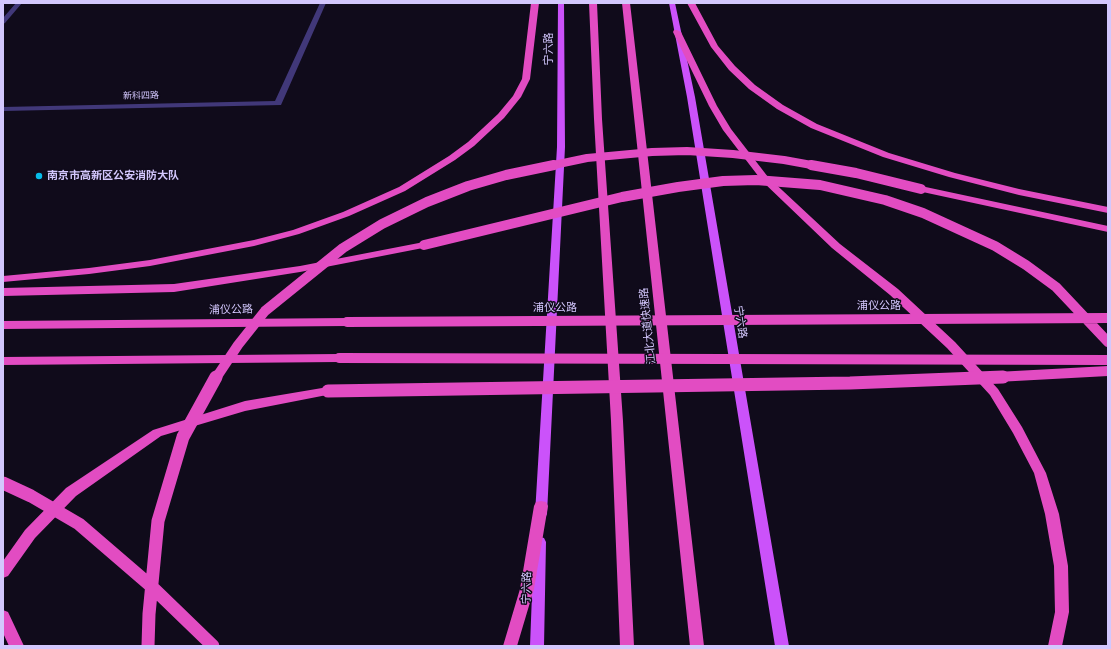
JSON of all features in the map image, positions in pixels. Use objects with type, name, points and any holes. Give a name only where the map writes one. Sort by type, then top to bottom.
[{"type":"highway","points":[[3,279],[89,271],[150,263],[254,243],[296,232],[346,214],[402,189],[452,158],[471,144],[502,116],[517,97],[526,79],[535,3]]},
{"type":"highway","points":[[593,3],[598,119],[617,421],[627,646]]},
{"type":"highway","name":"江北大道快速路","points":[[626,3],[697,646]]},
{"type":"highway","points":[[691,3],[715,48],[732,68],[752,87],[780,107],[814,126],[886,155],[952,175],[1019,192],[1108,210]]},
{"type":"highway","points":[[678,32],[713,106],[727,130],[765,179],[836,246],[894,292],[951,345],[994,392],[1018,430],[1040,473],[1054,522],[1061,566],[1062,612],[1055,646]]},
{"type":"highway","points":[[148,646],[149,606],[158,521],[183,438],[210,385],[238,345],[265,311],[297,284],[342,248],[382,224],[427,202],[468,186],[552,164],[623,154],[687,151],[733,154],[784,160],[849,172],[1078,224],[1108,229]]},
{"type":"highway","points":[[3,292],[174,288],[300,269],[424,245],[622,197],[723,181],[756,180],[820,185],[885,200],[923,213],[995,246],[1026,265],[1056,287],[1108,342]]},
{"type":"highway","name":"浦仪公路","points":[[3,325],[1108,318]]},
{"type":"highway","points":[[3,361],[339,358],[1108,360]]},
{"type":"highway","points":[[3,572],[30,534],[71,492],[157,434],[245,406],[328,391],[850,383],[1049,375],[1108,371]]},
{"type":"highway","points":[[3,483],[31,496],[79,524],[151,586],[213,646]]},
{"type":"highway","points":[[510,646],[527,589],[541,506]]},
{"type":"highway","points":[[3,617],[17,646]]},
{"type":"main road","name":"宁六路","points":[[537,646],[541,506],[561,147],[562,3]]},
{"type":"main road","name":"宁六路","points":[[672,3],[691,97],[782,646]]},
{"type":"street","points":[[3,22],[19,3]]},
{"type":"street","name":"新科四路","points":[[3,109],[278,104],[323,3]]},
{"type":"place","name":"南京市高新区公安消防大队","points":[[39,176]]}]
